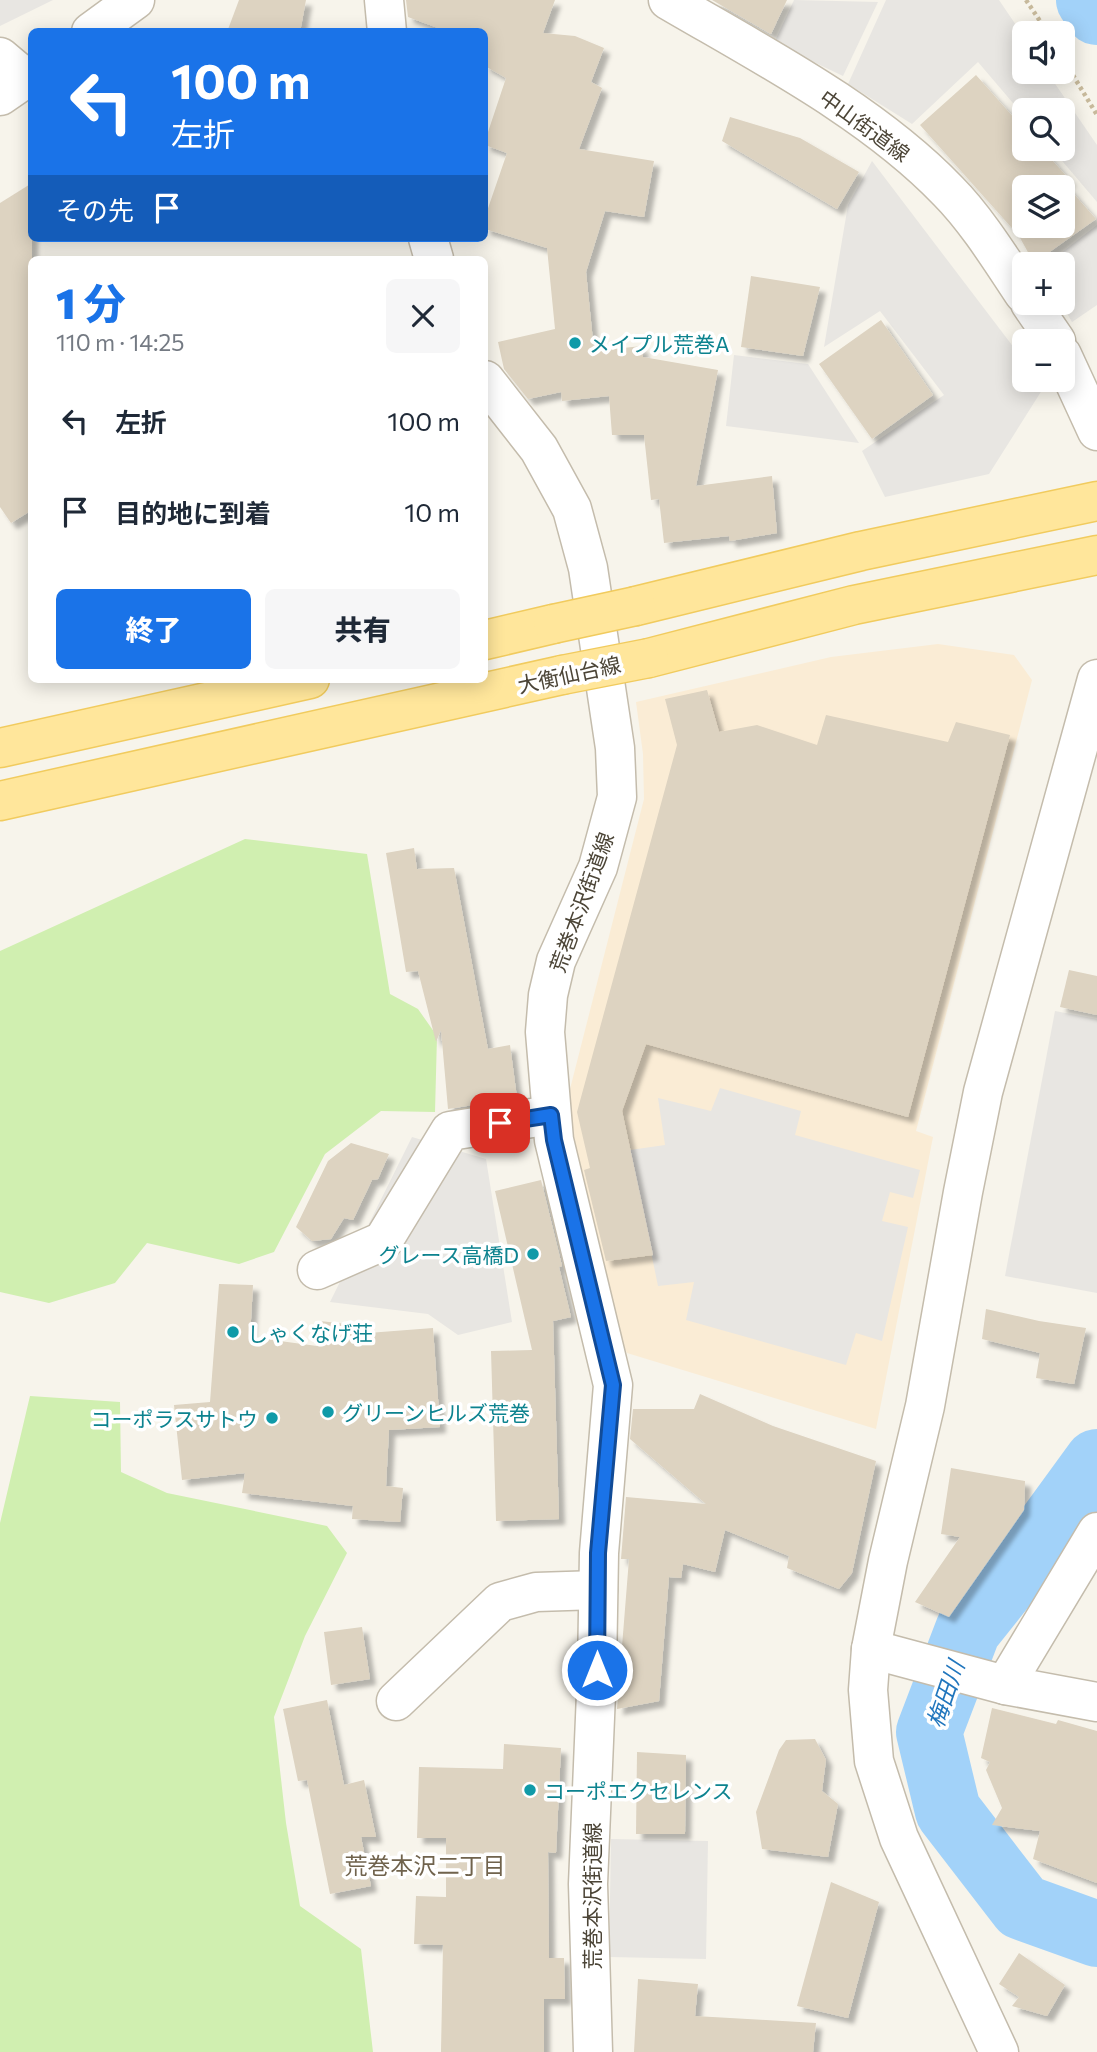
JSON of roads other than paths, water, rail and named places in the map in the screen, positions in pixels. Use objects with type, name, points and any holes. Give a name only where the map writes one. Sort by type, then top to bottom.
[{"type":"main road","points":[[488,639],[861,551],[1097,501]]},
{"type":"main road","name":"大衡仙台線","points":[[0,801],[562,675],[649,658],[854,605],[1097,555]]},
{"type":"main road","points":[[0,748],[292,683]]},
{"type":"street","points":[[96,28],[135,0]]},
{"type":"street","points":[[384,0],[387,28]]},
{"type":"street","name":"中山街道線","points":[[668,0],[812,87],[896,143],[950,192],[1012,277]]},
{"type":"street","points":[[1075,383],[1097,431]]},
{"type":"street","name":"荒巻本沢街道線","points":[[488,384],[540,449],[572,509],[588,568],[611,710],[617,797],[598,867],[556,961],[548,995],[545,1032],[554,1140],[613,1385],[598,1553],[597,1670],[588,1884],[593,2052]]},
{"type":"street","points":[[999,2052],[899,1838],[874,1760],[867,1690],[871,1648],[888,1561],[925,1406],[983,1092],[1097,680]]},
{"type":"street","points":[[317,1270],[383,1241],[450,1131],[551,1115]]},
{"type":"street","points":[[1004,1685],[1097,1532]]},
{"type":"street","points":[[396,1701],[500,1602],[536,1592],[598,1590]]},
{"type":"street","points":[[871,1648],[1004,1685],[1097,1702]]},
{"type":"waterway","name":"梅田川","points":[[1089,0],[1097,12]]},
{"type":"waterway","name":"梅田川","points":[[1097,1462],[1046,1532],[968,1630],[929,1732],[948,1811],[1022,1907],[1097,1934]]},
{"type":"place","name":"メイプル荒巻A","points":[[575,343]]},
{"type":"place","name":"グレース高橋D","points":[[533,1254]]},
{"type":"place","name":"しゃくなげ荘","points":[[233,1332]]},
{"type":"place","name":"グリーンヒルズ荒巻","points":[[328,1412]]},
{"type":"place","name":"コーポラスサトウ","points":[[272,1418]]},
{"type":"place","name":"コーポエクセレンス","points":[[530,1790]]},
{"type":"district","name":"荒巻本沢二丁目","points":[[425,1865]]}]
